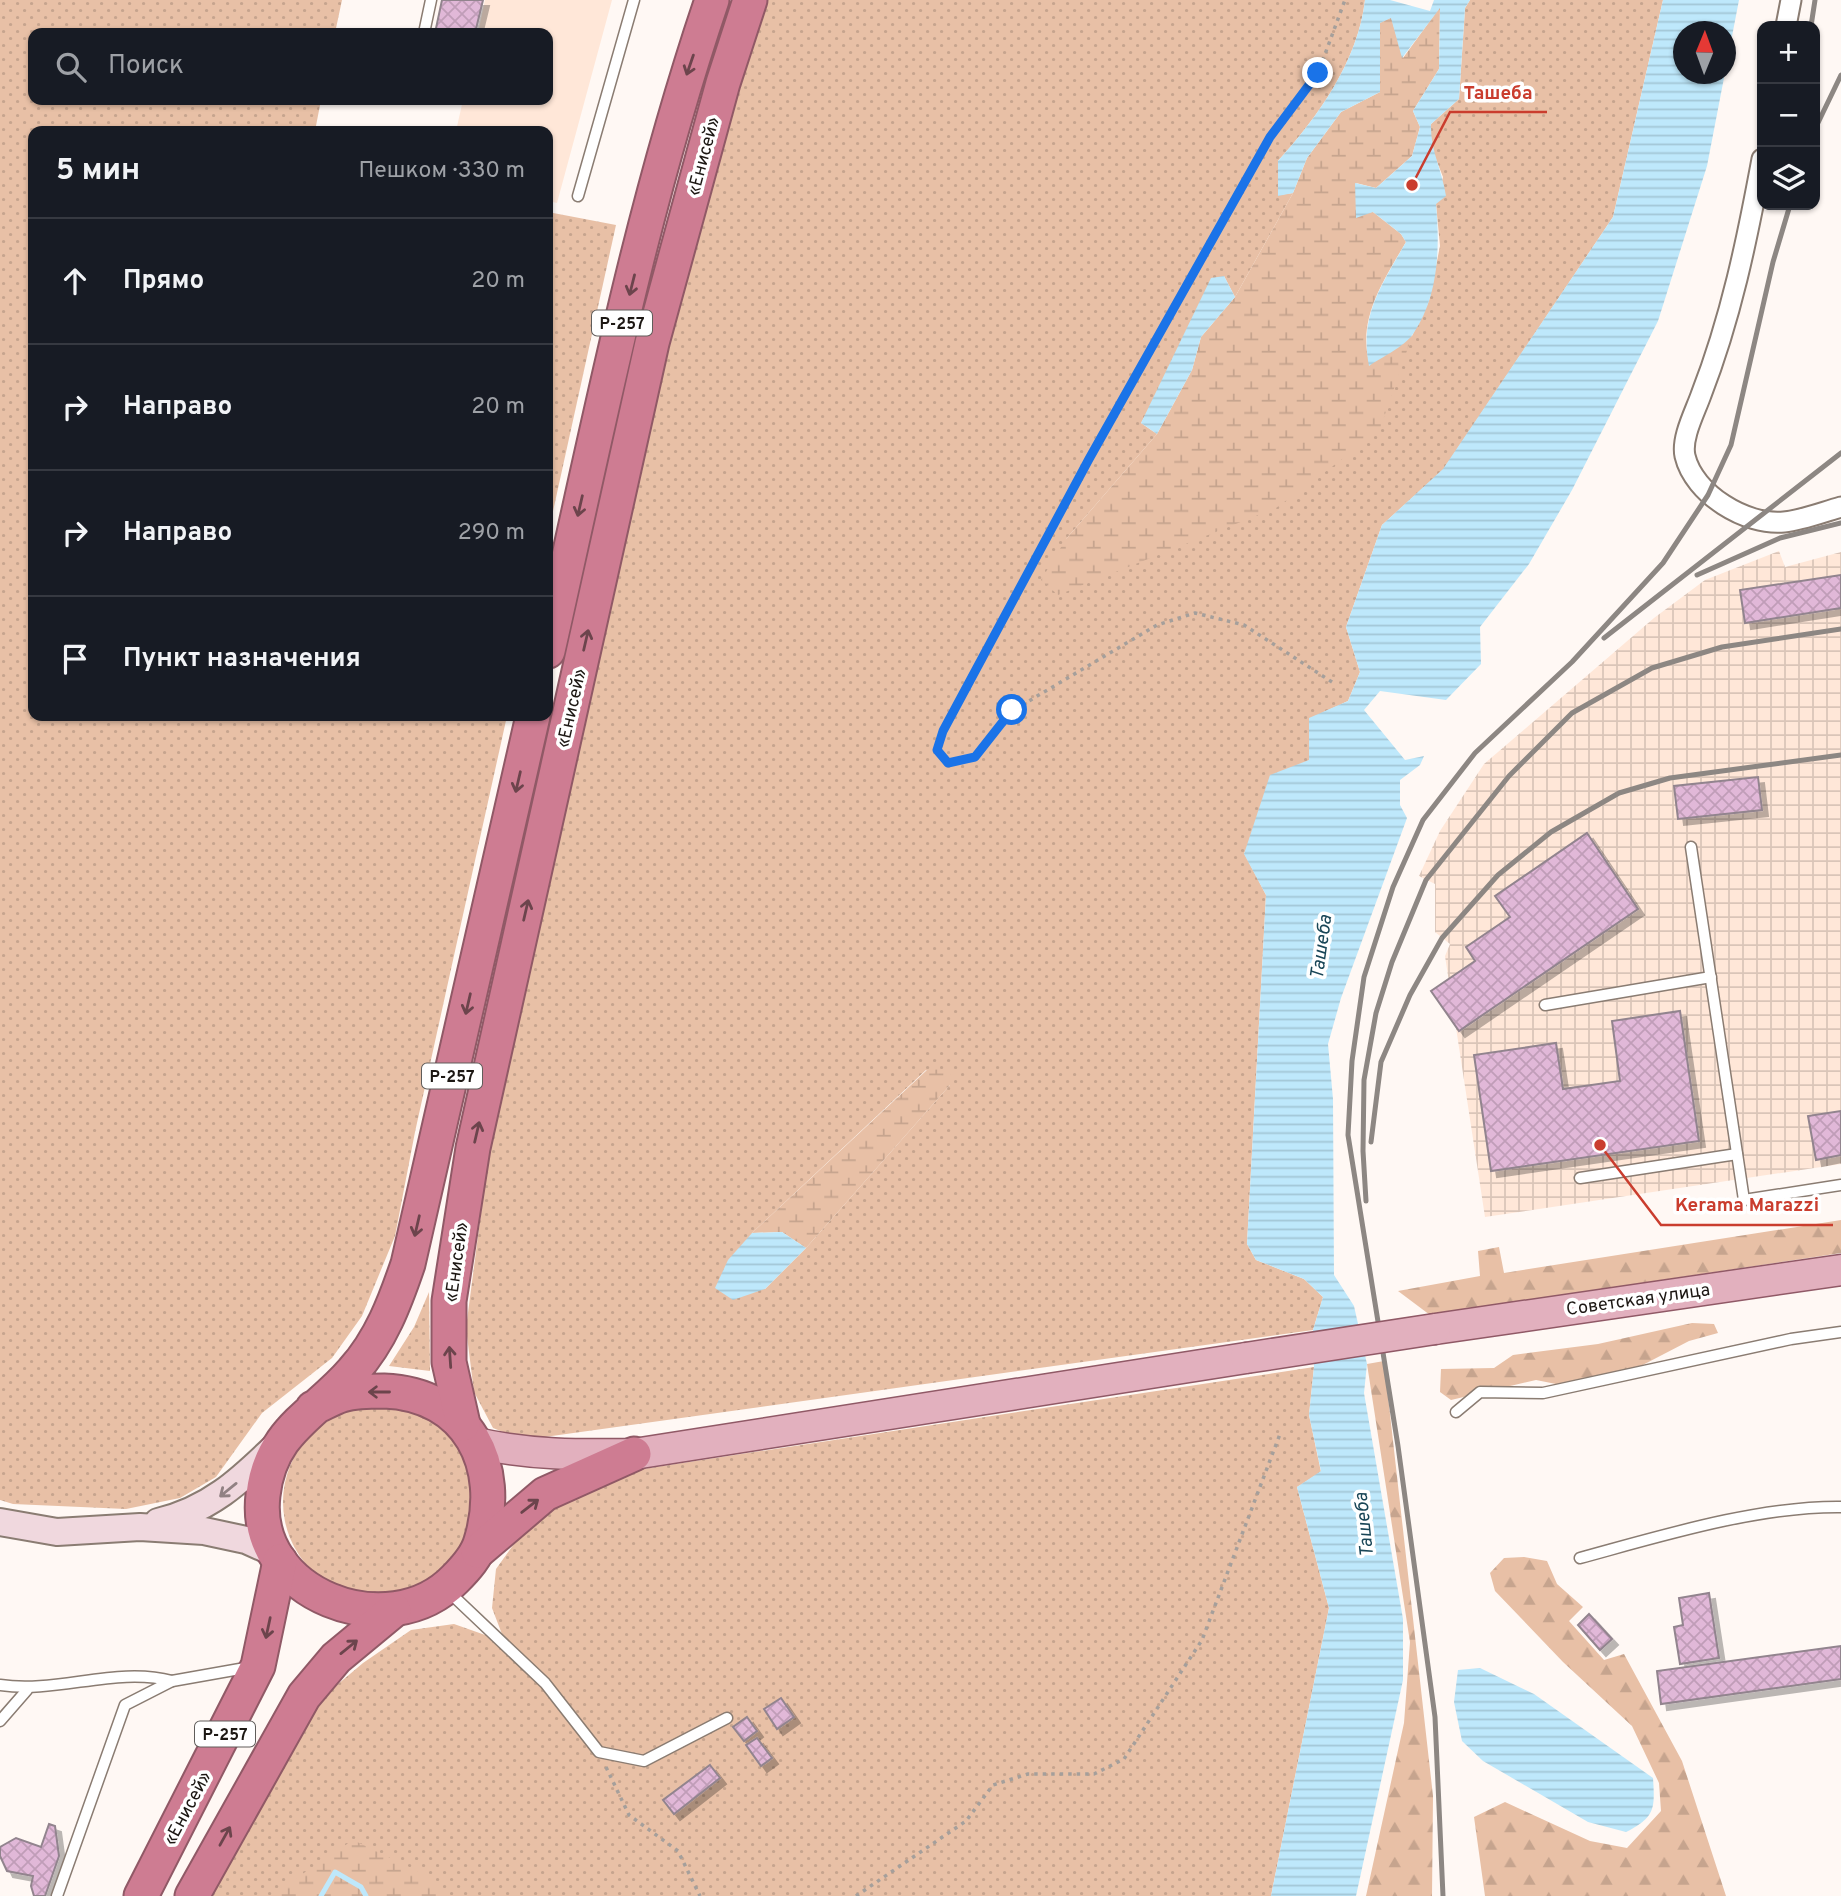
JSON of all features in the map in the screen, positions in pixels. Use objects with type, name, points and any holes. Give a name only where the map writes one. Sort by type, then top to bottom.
[{"type":"highway","name":"«Енисей»","points":[[553,629],[619,336],[684,81],[712,0]]},
{"type":"highway","name":"«Енисей»","points":[[532,721],[408,1264],[386,1322],[372,1347],[353,1372],[278,1444],[267,1470],[262,1498],[265,1526],[278,1557],[302,1585],[330,1602],[362,1611],[394,1610],[420,1602],[446,1589],[478,1551],[489,1502],[485,1468],[469,1433],[449,1362],[449,1301],[473,1147],[652,343],[723,83],[750,0]]},
{"type":"highway","name":"«Енисей»","points":[[313,1408],[343,1395],[396,1392],[419,1397],[443,1407],[469,1433]]},
{"type":"highway","points":[[478,1551],[545,1494],[634,1454]]},
{"type":"highway","name":"«Енисей»","points":[[141,1896],[258,1666],[278,1557]]},
{"type":"highway","name":"«Енисей»","points":[[192,1896],[304,1696],[337,1658],[394,1610]]},
{"type":"main road","name":"Советская улица","points":[[469,1433],[511,1451],[566,1455],[634,1454],[1435,1329],[1841,1270]]},
{"type":"street","points":[[1787,21],[1791,0]]},
{"type":"street","points":[[1757,188],[1745,256],[1720,346],[1689,427],[1684,454],[1693,479],[1708,495],[1754,519],[1783,522],[1841,507]]},
{"type":"street","points":[[140,1527],[185,1516],[204,1507],[223,1495],[278,1444]]},
{"type":"street","points":[[0,1522],[57,1532],[140,1527],[204,1531],[246,1540],[278,1557]]},
{"type":"lane","points":[[425,28],[431,0]]},
{"type":"lane","points":[[578,196],[634,0]]},
{"type":"lane","points":[[1691,847],[1744,1200],[1841,1185]]},
{"type":"lane","points":[[1545,1005],[1711,977]]},
{"type":"lane","points":[[1580,1178],[1737,1154]]},
{"type":"lane","points":[[1456,1412],[1480,1392],[1543,1393],[1791,1339],[1841,1332]]},
{"type":"lane","points":[[1580,1558],[1682,1531],[1812,1507],[1841,1507]]},
{"type":"lane","points":[[446,1589],[545,1683],[598,1752],[644,1761],[727,1718]]},
{"type":"lane","points":[[57,1896],[125,1706],[172,1681],[258,1666]]},
{"type":"lane","points":[[0,1685],[27,1690],[146,1674],[172,1681]]},
{"type":"lane","points":[[0,1721],[27,1690]]},
{"type":"path","points":[[1332,682],[1244,625],[1195,613],[1157,625],[1012,710],[975,757],[948,763],[937,750],[943,731],[1089,459],[1256,161],[1270,137],[1318,73],[1345,0]]},
{"type":"path","points":[[856,1896],[966,1821],[993,1786],[1028,1774],[1094,1774],[1124,1759],[1202,1640],[1280,1434]]},
{"type":"path","points":[[598,1752],[629,1815],[678,1851],[700,1896]]},
{"type":"shaded area","points":[[485,0],[612,0],[557,203],[553,202],[553,126],[457,126],[462,105],[553,105],[553,28],[479,28]]},
{"type":"shaded area","points":[[1779,551],[1785,567],[1841,552],[1841,1164],[1485,1217],[1445,956],[1450,944],[1435,932],[1435,884],[1419,876],[1440,831],[1484,764],[1654,618],[1705,580]]},
{"type":"green space","points":[[0,0],[342,0],[336,28],[28,28],[28,105],[320,105],[316,126],[28,126],[28,721],[506,721],[415,1132],[395,1236],[362,1316],[332,1358],[262,1413],[216,1477],[180,1498],[126,1509],[13,1504],[0,1500]]},
{"type":"green space","points":[[768,0],[1365,0],[1354,45],[1334,87],[1278,161],[1278,195],[1293,193],[1235,297],[1224,276],[1141,423],[1157,434],[1066,539],[1412,336],[1429,301],[1440,246],[1436,204],[1443,177],[1430,144],[1431,124],[1459,99],[1465,8],[1470,0],[1663,0],[1613,217],[1443,470],[1382,525],[1346,627],[1360,672],[1348,701],[1309,719],[1309,760],[1244,853],[1266,895],[1247,1244],[1256,1260],[1304,1279],[1323,1297],[1313,1330],[523,1440],[493,1428],[474,1392],[466,1328],[489,1152],[667,345],[739,85]],"holes":[[[926,1070],[950,1085],[806,1248],[765,1289],[752,1233]]]},
{"type":"green space","points":[[1440,7],[1439,69],[1413,111],[1420,127],[1412,156],[1376,188],[1356,183],[1373,212],[1401,234],[1406,242],[1381,286],[1369,316],[1367,348],[1370,365],[1412,336],[1379,432],[1276,508],[1058,595],[1041,580],[1066,539],[1157,434],[1192,370],[1201,337],[1235,297],[1293,193],[1307,158],[1341,112],[1380,92],[1380,23],[1391,17],[1403,58]]},
{"type":"green space","points":[[553,213],[616,225],[553,511]]},
{"type":"green space","points":[[951,1069],[950,1085],[806,1248],[782,1232],[752,1233],[927,1070]]},
{"type":"green space","points":[[1841,1220],[1841,1253],[1430,1315],[1398,1291],[1480,1276],[1478,1251],[1499,1247],[1504,1273]]},
{"type":"green space","points":[[429,1292],[430,1371],[389,1366],[414,1327]]},
{"type":"green space","points":[[1692,1323],[1714,1324],[1718,1333],[1689,1341],[1635,1369],[1561,1385],[1536,1380],[1451,1400],[1440,1392],[1441,1369],[1494,1368],[1513,1355],[1598,1344]]},
{"type":"green space","points":[[1384,1361],[1433,1796],[1432,1896],[1366,1896],[1404,1723],[1410,1642],[1367,1364]]},
{"type":"green space","points":[[1314,1367],[1309,1415],[1321,1472],[1297,1487],[1329,1608],[1271,1896],[211,1896],[318,1701],[363,1663],[411,1630],[454,1624],[505,1642],[492,1608],[496,1569],[514,1544],[556,1504],[643,1469]]},
{"type":"green space","points":[[379,1406],[416,1414],[447,1434],[467,1465],[475,1502],[467,1539],[447,1570],[416,1590],[379,1598],[342,1590],[311,1570],[291,1539],[283,1502],[291,1465],[311,1434],[342,1414]]},
{"type":"green space","points":[[1524,1557],[1547,1561],[1557,1584],[1583,1607],[1569,1621],[1604,1660],[1624,1654],[1682,1761],[1726,1896],[1485,1896],[1474,1817],[1505,1802],[1590,1841],[1627,1848],[1661,1811],[1659,1783],[1632,1726],[1563,1662],[1495,1591],[1490,1573],[1504,1558]]},
{"type":"green space","points":[[353,1840],[434,1879],[444,1896],[280,1896],[286,1885]]},
{"type":"water","points":[[1365,0],[1390,0],[1430,11],[1434,0],[1470,0],[1465,8],[1459,99],[1431,124],[1432,143],[1446,196],[1436,204],[1438,237],[1433,288],[1422,319],[1409,339],[1369,366],[1367,331],[1370,316],[1381,287],[1406,242],[1401,234],[1373,212],[1356,218],[1355,183],[1376,188],[1412,156],[1420,127],[1413,111],[1439,69],[1440,8],[1402,58],[1391,18],[1380,23],[1380,92],[1341,112],[1307,158],[1293,193],[1278,196],[1278,161],[1334,87],[1354,45]]},
{"type":"water","name":"Ташеба","points":[[1663,0],[1739,0],[1735,21],[1673,21],[1673,84],[1723,84],[1707,166],[1658,321],[1572,490],[1529,564],[1480,627],[1481,664],[1446,700],[1380,691],[1364,710],[1405,760],[1424,756],[1420,765],[1400,780],[1400,805],[1407,818],[1341,998],[1328,1044],[1333,1099],[1334,1275],[1354,1306],[1367,1364],[1364,1393],[1403,1619],[1403,1680],[1356,1896],[1271,1896],[1329,1608],[1297,1487],[1321,1471],[1309,1415],[1314,1367],[1313,1330],[1323,1297],[1304,1279],[1256,1260],[1247,1244],[1266,895],[1244,854],[1270,775],[1309,760],[1309,718],[1348,701],[1360,672],[1346,627],[1382,525],[1443,469],[1613,217]]},
{"type":"water","points":[[1224,276],[1235,297],[1201,337],[1192,370],[1157,434],[1141,423],[1211,278]]},
{"type":"water","points":[[782,1232],[806,1248],[765,1289],[733,1300],[715,1288],[728,1260],[752,1233]]},
{"type":"water","points":[[1480,1668],[1534,1694],[1653,1778],[1653,1805],[1643,1822],[1626,1832],[1588,1822],[1483,1761],[1462,1741],[1454,1702],[1458,1670]]},
{"type":"building","points":[[442,0],[483,0],[476,28],[436,28]]},
{"type":"building","points":[[1841,575],[1841,608],[1745,623],[1740,590]]},
{"type":"building","points":[[1758,777],[1762,810],[1678,819],[1674,786]]},
{"type":"building","points":[[1587,833],[1638,909],[1459,1031],[1431,991],[1475,961],[1466,947],[1510,917],[1495,896]]},
{"type":"building","points":[[1680,1011],[1699,1141],[1491,1171],[1474,1055],[1556,1043],[1563,1089],[1620,1081],[1612,1021]]},
{"type":"building","points":[[1841,1111],[1841,1155],[1816,1160],[1808,1116]]},
{"type":"building","points":[[1709,1593],[1719,1658],[1680,1664],[1674,1627],[1683,1625],[1679,1598]]},
{"type":"building","points":[[1589,1614],[1612,1639],[1600,1650],[1578,1625]]},
{"type":"building","points":[[1841,1646],[1841,1679],[1661,1704],[1657,1671]]},
{"type":"building","points":[[781,1698],[794,1717],[777,1729],[764,1709]]},
{"type":"building","points":[[747,1717],[757,1731],[744,1741],[733,1727]]},
{"type":"building","points":[[757,1738],[772,1758],[761,1766],[746,1745]]},
{"type":"building","points":[[710,1765],[720,1778],[674,1814],[663,1800]]},
{"type":"building","points":[[49,1824],[55,1826],[59,1856],[45,1896],[34,1896],[31,1886],[33,1876],[7,1871],[0,1856],[0,1847],[16,1838],[41,1847]]},
{"type":"waterway","points":[[321,1896],[335,1872],[361,1887],[366,1896]]},
{"type":"railway","points":[[1812,21],[1815,0]]},
{"type":"railway","points":[[1820,119],[1841,75]]},
{"type":"railway","points":[[1443,1896],[1435,1717],[1398,1446],[1348,1135],[1352,1061],[1364,977],[1393,887],[1423,820],[1475,753],[1572,662],[1663,563],[1708,495],[1731,445],[1773,262],[1789,210]]},
{"type":"railway","points":[[1604,638],[1841,453]]},
{"type":"railway","points":[[1697,575],[1780,538],[1841,523]]},
{"type":"railway","points":[[1366,1201],[1363,1151],[1364,1080],[1376,1013],[1392,962],[1426,880],[1509,776],[1572,713],[1652,668],[1722,647],[1841,629]]},
{"type":"railway","points":[[1371,1142],[1381,1062],[1410,995],[1442,938],[1498,875],[1551,832],[1619,793],[1670,778],[1841,755]]},
{"type":"place","name":"Ташеба","points":[[1412,185]]},
{"type":"place","name":"Kerama Marazzi","points":[[1600,1145]]},
{"type":"route","points":[[1012,710],[975,757],[948,763],[937,750],[943,731],[1089,459],[1270,137],[1318,73]]}]
